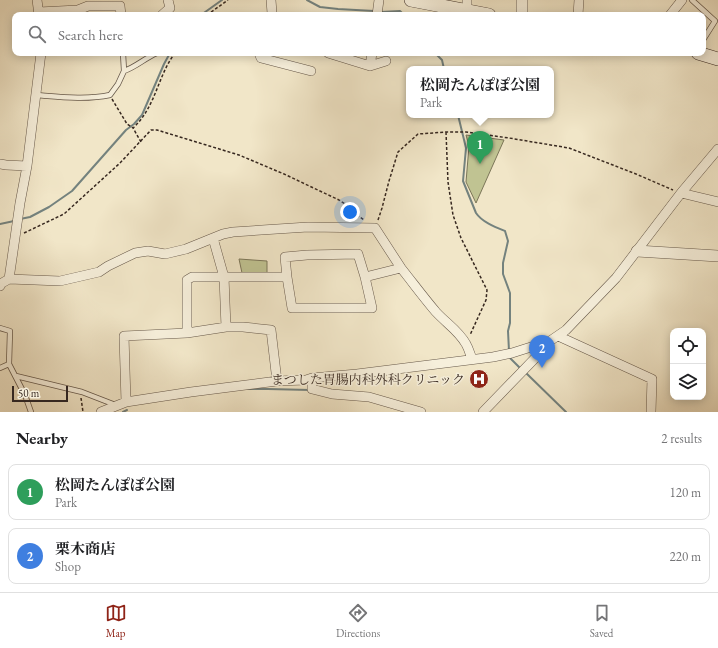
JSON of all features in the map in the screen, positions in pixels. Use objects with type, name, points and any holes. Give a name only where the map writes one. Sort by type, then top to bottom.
[{"type":"main road","points":[[411,0],[467,5],[482,12]]},
{"type":"main road","points":[[706,55],[718,59]]},
{"type":"street","points":[[37,0],[39,12]]},
{"type":"street","points":[[165,12],[170,8],[168,0]]},
{"type":"street","points":[[271,0],[272,12]]},
{"type":"street","points":[[522,0],[522,12]]},
{"type":"street","points":[[578,12],[579,0]]},
{"type":"street","points":[[672,12],[682,0]]},
{"type":"street","points":[[58,12],[78,10],[88,6],[120,6],[121,12]]},
{"type":"street","points":[[9,279],[27,166],[41,56]]},
{"type":"street","points":[[260,56],[261,58],[311,72]]},
{"type":"street","points":[[338,56],[370,66],[386,61]]},
{"type":"street","points":[[370,66],[372,56]]},
{"type":"street","points":[[101,412],[126,402],[191,392],[277,381],[306,380],[312,378],[357,374],[493,357],[550,341],[566,330],[616,278],[681,193],[718,149]]},
{"type":"street","points":[[0,164],[27,166]]},
{"type":"street","points":[[681,193],[718,202]]},
{"type":"street","points":[[0,286],[9,279],[60,281],[99,272],[135,253],[148,251],[165,254],[186,249],[223,234],[233,232],[308,227],[375,228],[423,297],[453,328],[466,344],[472,359]]},
{"type":"street","points":[[213,238],[224,276],[226,327]]},
{"type":"street","points":[[637,251],[718,256]]},
{"type":"street","points":[[358,254],[372,308],[292,308],[287,277],[285,257],[358,254]]},
{"type":"street","points":[[365,277],[402,268]]},
{"type":"street","points":[[187,333],[187,280],[192,277],[287,277]]},
{"type":"street","points":[[126,402],[124,336],[187,333],[226,327],[244,326],[271,330],[277,381]]},
{"type":"street","points":[[558,336],[652,379],[651,412]]},
{"type":"street","points":[[484,412],[524,371],[550,341]]},
{"type":"street","points":[[312,378],[312,389],[332,394],[369,398],[421,412]]},
{"type":"lane","points":[[692,0],[705,12]]},
{"type":"lane","points":[[706,13],[715,21],[706,35]]},
{"type":"lane","points":[[36,95],[83,98],[110,95],[118,84],[124,71],[123,56]]},
{"type":"lane","points":[[124,71],[132,68],[150,56]]},
{"type":"lane","points":[[0,328],[10,331],[9,364],[25,394],[31,412]]},
{"type":"lane","points":[[0,368],[9,364]]},
{"type":"lane","points":[[16,376],[81,392],[113,404],[114,406]]},
{"type":"path","points":[[211,12],[228,0]]},
{"type":"path","points":[[133,128],[140,122],[146,113],[173,56]]},
{"type":"path","points":[[110,95],[127,124],[133,128],[140,142]]},
{"type":"path","points":[[16,238],[64,214],[120,163],[151,130],[157,130],[239,155],[284,174],[339,200],[375,228],[398,152],[418,134],[466,132],[569,148],[681,193]]},
{"type":"path","points":[[446,132],[448,182],[453,215],[461,238],[486,290],[486,300],[466,344]]},
{"type":"path","points":[[81,392],[83,412]]},
{"type":"green space","points":[[466,135],[504,140],[476,203],[466,182],[469,146]]},
{"type":"green space","points":[[239,259],[267,261],[267,274],[242,273]]},
{"type":"waterway","points":[[205,12],[222,0]]},
{"type":"waterway","points":[[307,0],[320,7],[374,11]]},
{"type":"waterway","points":[[381,12],[401,12]]},
{"type":"waterway","points":[[20,219],[30,217],[49,207],[72,191],[126,130],[134,124],[142,115],[168,56]]},
{"type":"waterway","points":[[438,56],[442,60],[443,66]]},
{"type":"waterway","points":[[459,118],[466,148],[463,181],[476,213],[485,222],[505,231],[508,241],[503,263],[503,274],[510,293],[510,323],[508,331],[509,351]]},
{"type":"waterway","points":[[0,224],[14,221]]},
{"type":"waterway","points":[[509,355],[520,368]]},
{"type":"waterway","points":[[525,372],[566,412]]},
{"type":"waterway","points":[[245,389],[310,390]]},
{"type":"waterway","points":[[123,412],[127,410]]},
{"type":"place","name":"松岡たんぽぽ公園","points":[[480,164]]},
{"type":"place","name":"栗木商店","points":[[542,368]]},
{"type":"place","name":"まつした胃腸内科外科クリニック","points":[[479,379]]}]
